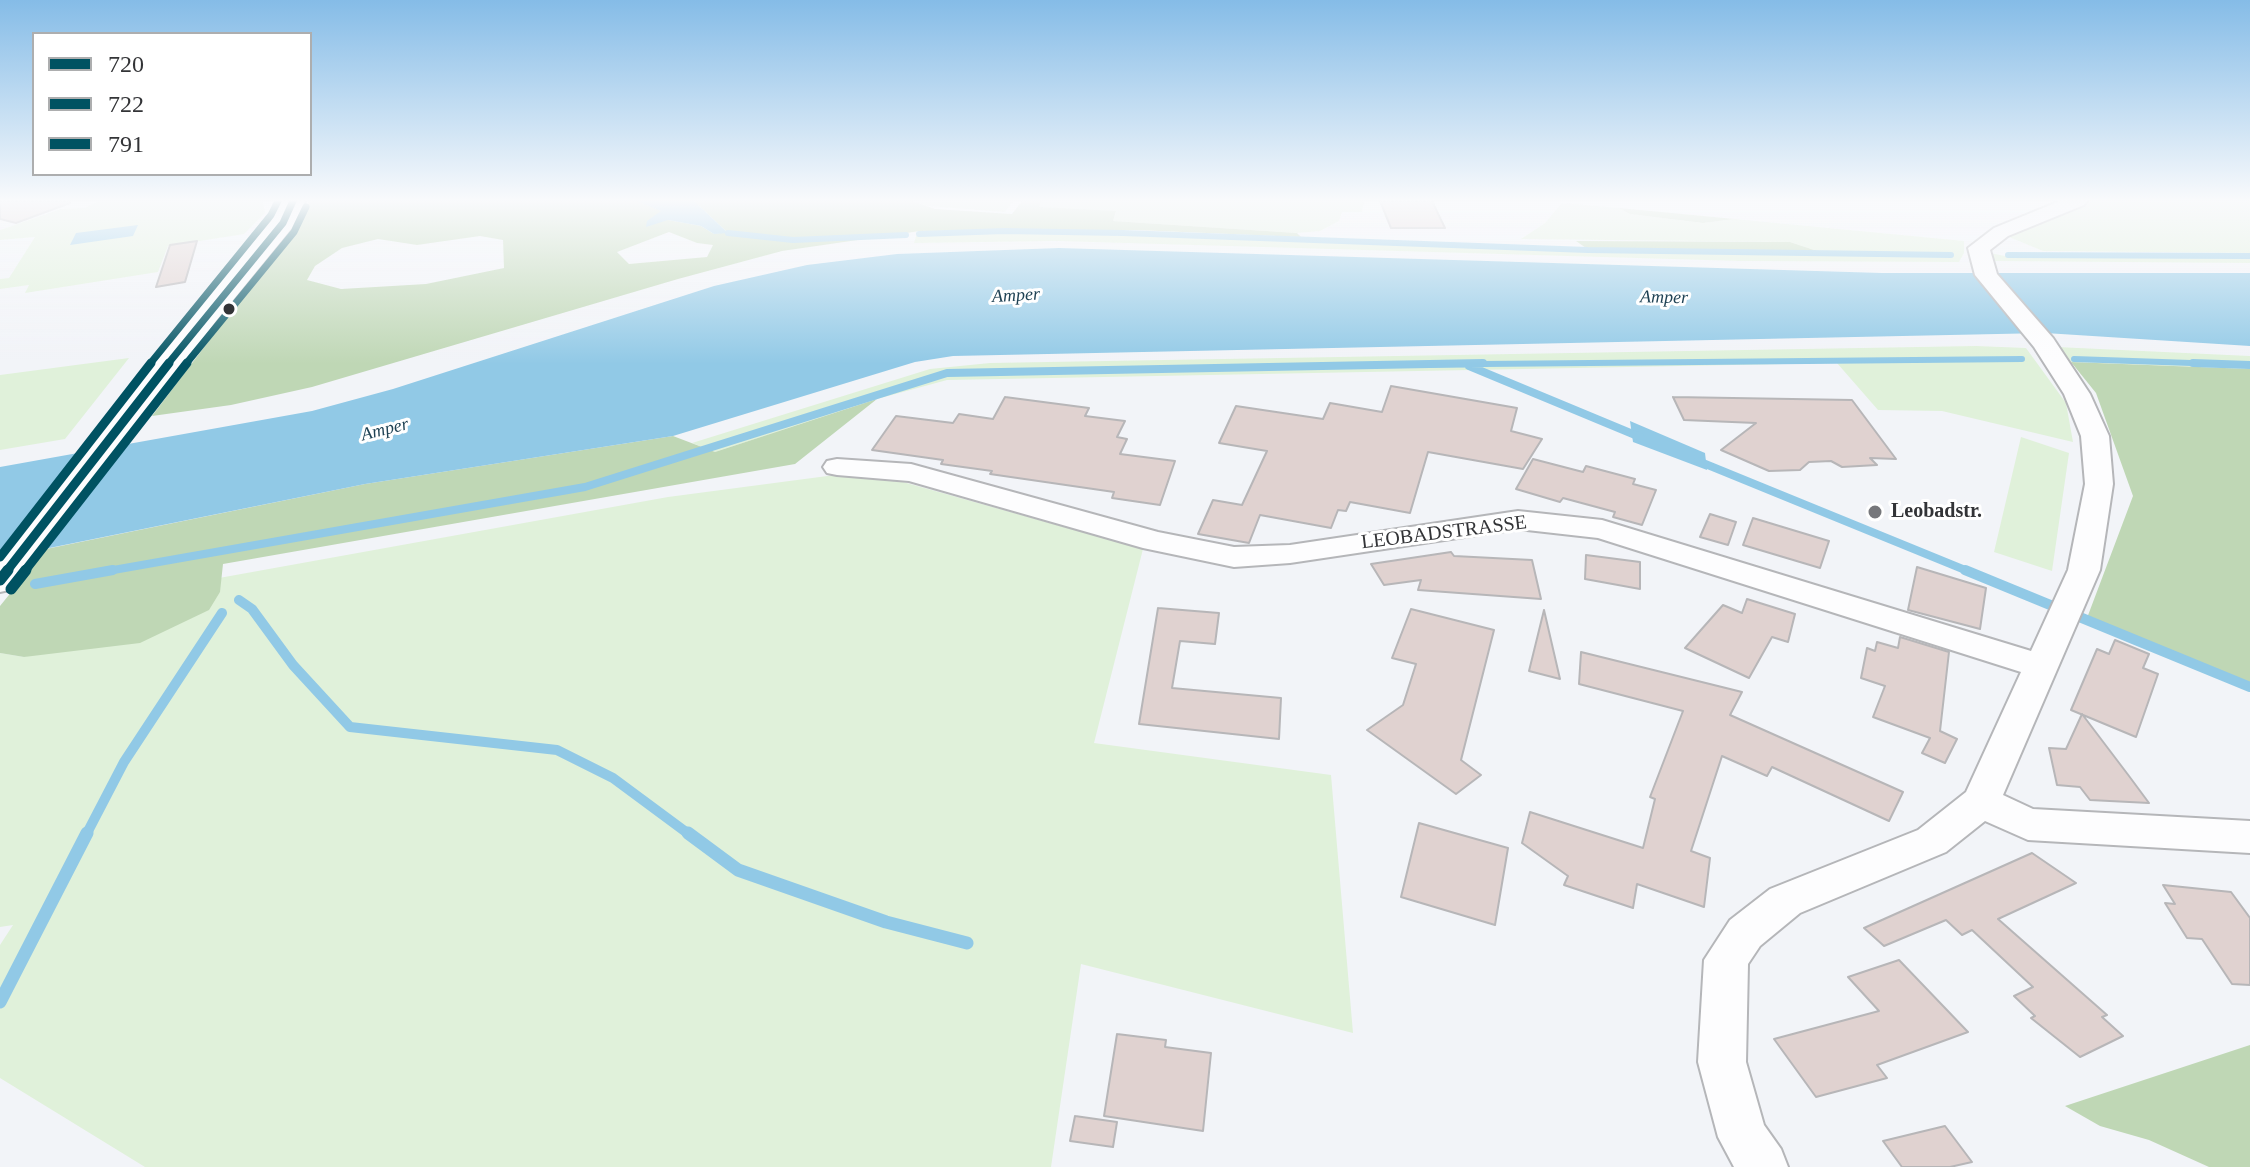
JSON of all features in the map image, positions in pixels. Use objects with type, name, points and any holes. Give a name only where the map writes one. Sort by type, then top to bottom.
[{"type":"street","points":[[4,574],[108,439],[257,255]]},
{"type":"street","points":[[1763,1167],[1743,1137],[1722,1062],[1726,960],[1745,933],[1785,901],[1932,841],[1981,802],[2084,570],[2099,484],[2095,436],[2077,394],[2036,332],[1986,275],[1981,255]]},
{"type":"street","name":"LEOBADSTRASSE","points":[[837,467],[911,473],[1154,541],[1234,557],[1290,554],[1518,520],[1602,529],[2041,666]]},
{"type":"street","points":[[1981,802],[2028,824],[2250,837]]},
{"type":"green space","points":[[23,255],[164,255],[158,272],[25,293],[29,285],[0,289],[0,279],[9,278]]},
{"type":"green space","points":[[274,255],[331,255],[315,266],[307,280],[341,289],[426,284],[504,268],[504,255],[620,255],[629,264],[708,255],[765,255],[312,387],[231,405],[152,416]]},
{"type":"green space","points":[[1550,255],[1862,255],[1893,256],[1883,255],[1963,255],[1959,262],[1739,261]]},
{"type":"green space","points":[[1990,255],[2250,258],[2250,263],[1991,261]]},
{"type":"green space","points":[[1976,346],[2026,348],[2066,403],[2073,442],[1942,411],[1878,410],[1837,363],[947,380],[877,399],[715,452],[692,443],[930,369],[990,363]]},
{"type":"green space","points":[[2057,347],[2250,356],[2250,369],[2071,362]]},
{"type":"green space","points":[[129,358],[65,439],[0,450],[0,375]]},
{"type":"green space","points":[[2071,362],[2250,369],[2250,685],[2087,618],[2133,496],[2096,393]]},
{"type":"green space","points":[[877,399],[795,464],[223,564],[220,592],[209,610],[140,643],[24,657],[0,653],[0,606],[46,549],[365,484],[673,436],[715,452]]},
{"type":"green space","points":[[2021,437],[2069,453],[2052,571],[1994,552]]},
{"type":"green space","points":[[835,475],[903,482],[1143,549],[1094,743],[1331,775],[1353,1033],[1081,964],[1051,1167],[145,1167],[0,1078],[0,945],[13,925],[0,927],[0,653],[24,657],[220,592],[219,578],[668,497]]},
{"type":"green space","points":[[2250,1045],[2250,1167],[2209,1167],[2149,1140],[2100,1126],[2065,1106]]},
{"type":"water","name":"Amper","points":[[885,255],[1305,255],[1882,273],[2250,273],[2250,346],[2045,333],[953,356],[915,362],[673,436],[365,484],[0,558],[0,467],[312,411],[393,389],[714,286],[807,265]]},
{"type":"water","points":[[1630,421],[1705,453],[1707,470],[1633,442]]},
{"type":"building","points":[[167,255],[193,255],[185,282],[156,287]]},
{"type":"building","points":[[1391,386],[1517,408],[1511,431],[1542,439],[1523,469],[1428,452],[1410,513],[1350,502],[1346,511],[1338,510],[1331,528],[1260,515],[1249,543],[1198,534],[1213,500],[1242,505],[1267,451],[1219,443],[1236,406],[1323,419],[1330,403],[1382,412]]},
{"type":"building","points":[[1005,397],[1089,408],[1085,416],[1125,421],[1117,437],[1127,439],[1120,454],[1175,461],[1160,505],[1112,498],[1114,492],[990,474],[992,471],[941,464],[943,460],[872,450],[896,416],[953,423],[959,414],[993,419]]},
{"type":"building","points":[[1673,397],[1852,400],[1896,459],[1870,458],[1877,465],[1842,467],[1831,461],[1809,462],[1800,470],[1769,471],[1721,450],[1756,423],[1684,420]]},
{"type":"building","points":[[1533,459],[1583,472],[1586,466],[1635,479],[1633,484],[1656,490],[1642,525],[1613,517],[1615,512],[1563,498],[1560,502],[1516,489]]},
{"type":"building","points":[[1710,514],[1736,522],[1728,545],[1700,537]]},
{"type":"building","points":[[1753,518],[1829,541],[1820,568],[1743,545]]},
{"type":"building","points":[[1451,552],[1454,556],[1532,560],[1541,599],[1418,590],[1421,580],[1384,585],[1371,564]]},
{"type":"building","points":[[1586,555],[1640,562],[1640,589],[1585,579]]},
{"type":"building","points":[[1917,567],[1986,588],[1980,629],[1908,610]]},
{"type":"building","points":[[1747,599],[1795,614],[1788,642],[1772,637],[1749,678],[1685,648],[1723,605],[1742,613]]},
{"type":"building","points":[[1158,608],[1219,613],[1215,644],[1180,641],[1172,688],[1281,698],[1279,739],[1139,724]]},
{"type":"building","points":[[1411,609],[1494,630],[1461,760],[1481,775],[1456,794],[1367,730],[1403,705],[1416,664],[1392,658]]},
{"type":"building","points":[[1544,610],[1560,679],[1529,671]]},
{"type":"building","points":[[1900,637],[1949,652],[1940,731],[1957,739],[1945,763],[1922,753],[1930,738],[1873,717],[1885,686],[1861,678],[1867,648],[1875,651],[1877,642],[1898,648]]},
{"type":"building","points":[[2115,640],[2149,654],[2143,668],[2158,674],[2136,737],[2071,710],[2097,649],[2109,654]]},
{"type":"building","points":[[1581,652],[1742,692],[1730,715],[1903,792],[1889,821],[1772,767],[1767,776],[1722,756],[1691,851],[1710,858],[1704,907],[1637,884],[1633,908],[1564,885],[1568,876],[1522,843],[1530,812],[1643,848],[1655,799],[1650,797],[1683,711],[1579,684]]},
{"type":"building","points":[[2082,714],[2149,803],[2090,800],[2080,787],[2057,785],[2049,748],[2066,749]]},
{"type":"building","points":[[1419,823],[1508,848],[1495,925],[1401,897]]},
{"type":"building","points":[[2032,853],[2076,883],[1998,919],[2107,1015],[2102,1017],[2123,1036],[2080,1057],[2031,1018],[2035,1016],[2014,996],[2033,987],[1972,930],[1962,935],[1946,920],[1884,946],[1864,928]]},
{"type":"building","points":[[2163,885],[2231,892],[2250,918],[2250,985],[2232,984],[2202,939],[2187,938],[2165,903],[2175,904]]},
{"type":"building","points":[[1899,960],[1968,1032],[1877,1065],[1887,1078],[1816,1097],[1774,1039],[1879,1011],[1848,977]]},
{"type":"building","points":[[1117,1034],[1166,1040],[1165,1047],[1211,1053],[1203,1131],[1104,1116]]},
{"type":"building","points":[[1075,1116],[1117,1122],[1113,1147],[1070,1141]]},
{"type":"building","points":[[1945,1126],[1972,1162],[1950,1167],[1902,1167],[1883,1141]]},
{"type":"waterway","points":[[2119,255],[2250,256]]},
{"type":"waterway","points":[[1377,365],[2022,359]]},
{"type":"waterway","points":[[2074,359],[2250,365],[2193,363]]},
{"type":"waterway","points":[[1377,365],[1483,363]]},
{"type":"waterway","points":[[102,572],[585,487],[947,373],[1377,365]]},
{"type":"waterway","points":[[1469,366],[1640,437]]},
{"type":"waterway","points":[[1698,461],[1970,572]]},
{"type":"waterway","points":[[35,584],[113,570]]},
{"type":"waterway","points":[[1965,570],[2250,687]]},
{"type":"waterway","points":[[239,600],[252,609],[293,665],[350,727],[557,750],[613,778],[690,835]]},
{"type":"waterway","points":[[86,835],[124,762],[222,613]]},
{"type":"waterway","points":[[0,1002],[87,833]]},
{"type":"waterway","points":[[688,833],[738,870],[886,922],[967,943]]},
{"type":"transit line","name":"791","points":[[0,557],[237,255]]},
{"type":"transit line","name":"720","points":[[0,580],[256,255]]},
{"type":"transit line","name":"722","points":[[11,589],[217,324],[274,255]]},
{"type":"place","name":"Leobadstr.","points":[[1875,512]]}]
